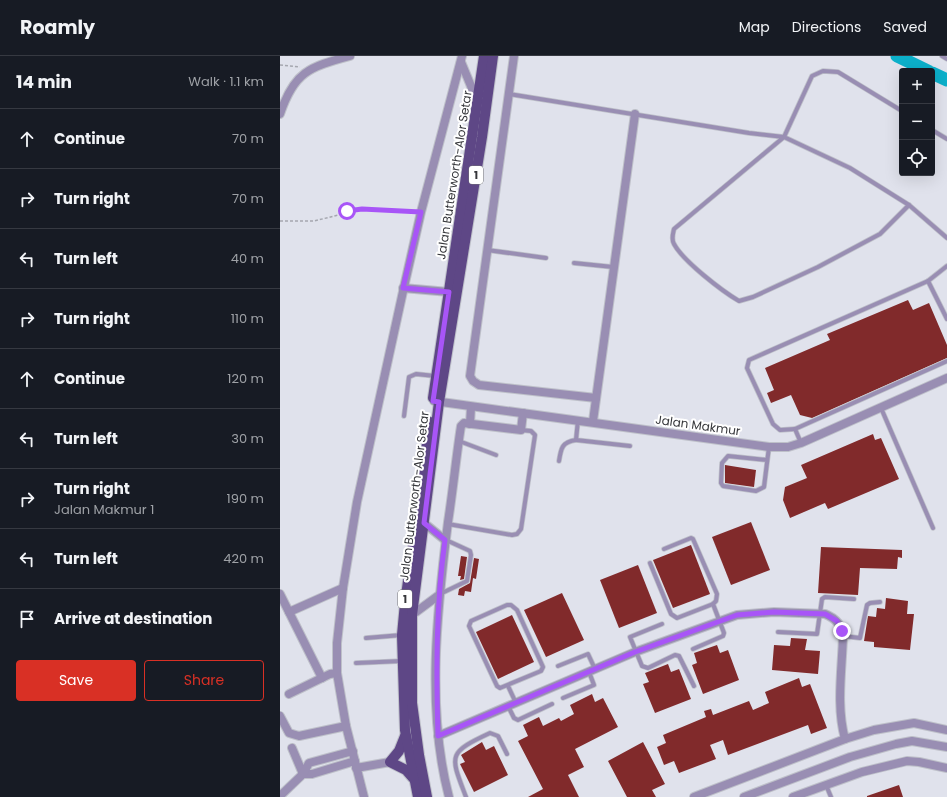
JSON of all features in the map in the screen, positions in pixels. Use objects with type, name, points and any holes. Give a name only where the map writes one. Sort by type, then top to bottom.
[{"type":"main road","name":"Jalan Butterworth-Alor Setar","points":[[427,797],[418,755],[412,703],[412,615],[424,523],[436,401],[436,376],[484,56]]},
{"type":"main road","name":"Jalan Butterworth-Alor Setar","points":[[418,797],[413,778],[406,735],[402,661],[402,635],[405,603],[436,401],[481,145],[493,56]]},
{"type":"main road","points":[[406,735],[399,751],[390,762],[406,770],[413,778]]},
{"type":"street","points":[[280,114],[282,102],[293,84],[307,71],[350,56]]},
{"type":"street","points":[[514,56],[470,376],[473,381],[479,385],[596,398]]},
{"type":"street","points":[[461,59],[478,104]]},
{"type":"street","points":[[364,797],[346,726],[337,674],[337,643],[342,588],[358,502],[403,288],[421,212],[461,59]]},
{"type":"street","points":[[593,421],[635,114]]},
{"type":"street","points":[[403,288],[449,292]]},
{"type":"street","name":"Jalan Makmur","points":[[436,401],[471,407],[593,421],[770,447],[788,448],[946,380]]},
{"type":"street","points":[[470,424],[471,407]]},
{"type":"street","points":[[450,797],[438,736],[436,673],[439,595],[458,441],[461,426],[464,423],[521,430],[523,413]]},
{"type":"street","points":[[424,523],[445,540]]},
{"type":"street","points":[[289,612],[342,588]]},
{"type":"street","points":[[280,594],[322,678]]},
{"type":"street","points":[[412,615],[439,595]]},
{"type":"street","points":[[438,736],[635,652],[737,615],[752,613],[820,614],[831,616],[837,621],[843,636],[840,700],[845,739]]},
{"type":"street","points":[[290,694],[322,678],[337,674]]},
{"type":"street","points":[[280,716],[289,733],[298,736],[346,726]]},
{"type":"street","points":[[694,797],[845,739],[896,725],[914,722],[947,730]]},
{"type":"street","points":[[744,797],[850,757],[896,744],[912,741],[947,747]]},
{"type":"street","points":[[292,748],[303,774]]},
{"type":"street","points":[[280,796],[303,774],[309,763],[353,751]]},
{"type":"street","points":[[793,797],[862,772],[907,761],[947,768]]},
{"type":"street","points":[[303,774],[312,774],[356,764],[390,762]]},
{"type":"lane","points":[[942,56],[947,59]]},
{"type":"lane","points":[[899,109],[838,72],[824,71],[812,76],[784,137],[674,229],[672,237],[681,254],[724,293],[739,301],[753,297],[818,267],[880,234],[909,205]]},
{"type":"lane","points":[[508,94],[749,133],[784,137],[850,168],[909,205],[947,238]]},
{"type":"lane","points":[[935,132],[947,139]]},
{"type":"lane","points":[[487,250],[546,258]]},
{"type":"lane","points":[[574,263],[613,267]]},
{"type":"lane","points":[[947,266],[928,281],[749,360],[747,368],[773,424],[780,430],[795,429],[947,361]]},
{"type":"lane","points":[[928,281],[947,319]]},
{"type":"lane","points":[[404,416],[409,377],[416,374],[436,376]]},
{"type":"lane","points":[[881,408],[933,528]]},
{"type":"lane","points":[[576,440],[578,420]]},
{"type":"lane","points":[[795,429],[801,443]]},
{"type":"lane","points":[[448,524],[512,535],[517,534],[521,529],[535,435],[531,431],[521,430]]},
{"type":"lane","points":[[559,461],[563,444],[569,441],[576,440],[630,446]]},
{"type":"lane","points":[[458,441],[496,455]]},
{"type":"lane","points":[[768,460],[728,456],[722,463],[721,483],[723,486],[756,491],[761,490],[764,487],[770,447]]},
{"type":"lane","points":[[650,563],[671,614],[674,617],[677,618],[713,604],[716,601],[717,594],[692,538],[664,549]]},
{"type":"lane","points":[[439,595],[467,581],[471,555],[470,550],[445,540]]},
{"type":"lane","points":[[778,632],[817,634],[822,599],[825,597],[854,599]]},
{"type":"lane","points":[[843,636],[860,638],[867,604],[880,602]]},
{"type":"lane","points":[[693,649],[723,636],[724,633],[713,604]]},
{"type":"lane","points":[[511,605],[517,610],[543,667],[541,671],[508,686],[500,688],[497,686],[469,626],[471,621],[511,605]]},
{"type":"lane","points":[[662,624],[630,636],[635,652],[644,668],[675,656],[679,656],[682,659],[694,686]]},
{"type":"lane","points":[[366,638],[402,635]]},
{"type":"lane","points":[[558,666],[588,654],[592,671],[594,685],[563,698]]},
{"type":"lane","points":[[356,663],[402,661]]},
{"type":"lane","points":[[508,686],[516,702]]},
{"type":"lane","points":[[508,706],[514,718],[518,720],[552,704]]},
{"type":"lane","points":[[466,797],[454,762],[459,750],[490,732],[498,736],[506,754]]},
{"type":"lane","points":[[826,785],[831,797]]},
{"type":"path","points":[[280,65],[293,65],[307,71]]},
{"type":"path","points":[[280,221],[314,221],[362,209],[421,212]]},
{"type":"building","points":[[908,300],[913,310],[929,303],[947,345],[947,358],[812,418],[800,415],[791,395],[771,403],[767,393],[774,390],[765,368],[830,340],[827,334]]},
{"type":"building","points":[[873,434],[875,440],[881,438],[899,479],[828,509],[825,503],[790,518],[783,500],[785,487],[807,478],[801,465]]},
{"type":"building","points":[[725,465],[756,470],[754,487],[725,483]]},
{"type":"building","points":[[751,522],[770,570],[731,585],[712,537]]},
{"type":"building","points":[[691,545],[710,594],[673,608],[653,560]]},
{"type":"building","points":[[821,547],[902,550],[902,558],[898,557],[897,569],[860,568],[858,595],[818,593]]},
{"type":"building","points":[[461,556],[467,557],[464,579],[460,580],[461,576],[458,576]]},
{"type":"building","points":[[474,558],[479,559],[476,579],[473,578],[471,592],[465,591],[464,596],[458,595],[459,589],[470,583]]},
{"type":"building","points":[[638,565],[657,613],[619,628],[600,580]]},
{"type":"building","points":[[562,593],[584,640],[546,657],[524,610]]},
{"type":"building","points":[[886,598],[908,601],[907,614],[914,614],[910,650],[874,647],[874,642],[864,641],[868,616],[876,617],[877,608],[885,609]]},
{"type":"building","points":[[512,615],[534,662],[498,679],[476,632]]},
{"type":"building","points":[[791,638],[807,639],[805,650],[820,651],[818,674],[772,670],[774,645],[790,646]]},
{"type":"building","points":[[717,645],[720,653],[728,650],[739,680],[703,694],[692,665],[697,663],[694,653]]},
{"type":"building","points":[[668,664],[671,672],[679,669],[691,699],[655,713],[643,684],[649,682],[645,673]]},
{"type":"building","points":[[799,678],[802,687],[810,684],[827,728],[811,734],[808,725],[728,755],[723,740],[710,745],[716,759],[679,773],[674,761],[664,765],[657,747],[666,743],[663,735],[706,717],[704,711],[711,709],[713,715],[749,701],[753,710],[769,703],[765,692]]},
{"type":"building","points":[[592,694],[595,702],[603,698],[618,727],[575,749],[584,767],[568,775],[579,797],[528,797],[543,789],[518,741],[528,736],[523,725],[539,717],[543,726],[559,718],[561,721],[574,714],[570,705]]},
{"type":"building","points":[[482,742],[486,750],[494,746],[508,775],[474,792],[460,764],[465,762],[461,755]]},
{"type":"building","points":[[643,742],[665,784],[652,790],[656,797],[627,797],[608,761]]},
{"type":"building","points":[[899,785],[903,797],[867,797],[867,796]]},
{"type":"waterway","points":[[897,56],[922,68]]},
{"type":"waterway","points":[[935,74],[947,80]]},
{"type":"route","points":[[347,211],[377,209],[421,212],[403,288],[449,292],[433,401],[439,402],[424,523],[445,540],[439,595],[436,673],[438,736],[635,652],[737,615],[774,612],[825,614],[831,616],[837,621],[842,631]]}]
